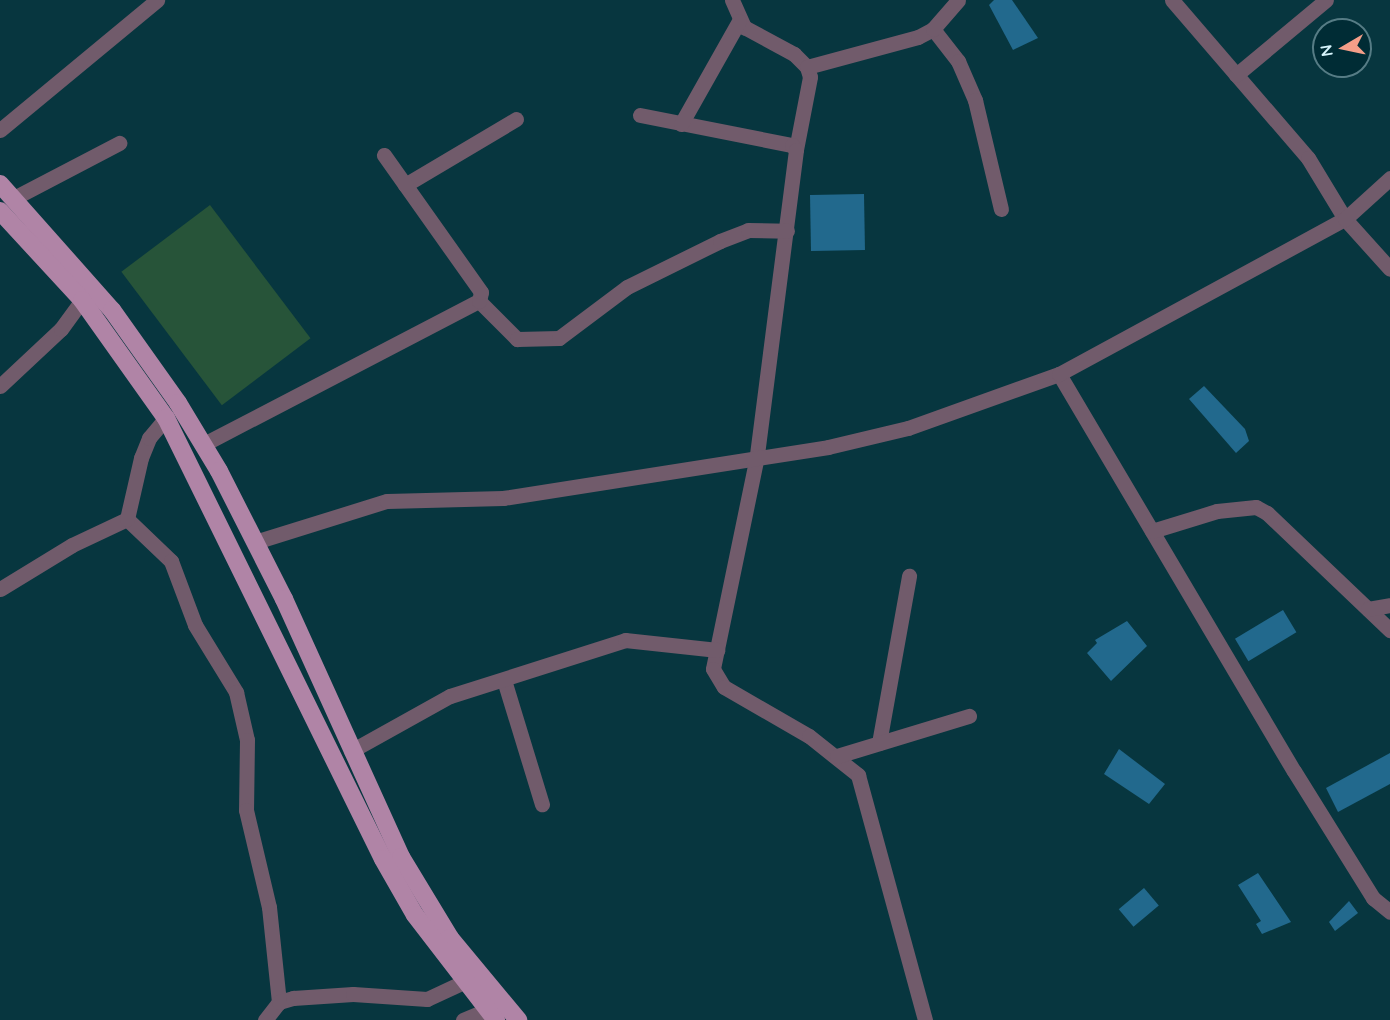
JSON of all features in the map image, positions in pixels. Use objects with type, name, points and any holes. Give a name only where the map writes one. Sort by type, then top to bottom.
[{"type":"main road","points":[[0,184],[112,310],[202,445],[255,542],[401,857],[434,913],[470,965],[518,1020]]},
{"type":"main road","points":[[0,211],[82,300],[166,418],[383,860],[464,982],[491,1015]]},
{"type":"street","points":[[0,130],[157,0]]},
{"type":"street","points":[[732,0],[739,21],[753,35],[794,54],[807,67],[810,77],[796,150],[788,231],[757,456],[713,669],[724,687],[837,756],[858,775],[867,794],[916,999],[925,1020]]},
{"type":"street","points":[[807,67],[933,30],[958,0]]},
{"type":"street","points":[[1172,0],[1308,158],[1345,219],[1390,269]]},
{"type":"street","points":[[1236,75],[1326,0]]},
{"type":"street","points":[[681,124],[739,21]]},
{"type":"street","points":[[933,30],[958,61],[975,100],[1001,209]]},
{"type":"street","points":[[640,115],[792,145],[796,150]]},
{"type":"street","points":[[405,185],[516,118]]},
{"type":"street","points":[[14,198],[119,143]]},
{"type":"street","points":[[384,155],[481,292],[479,301]]},
{"type":"street","points":[[255,542],[387,501],[503,498],[757,456],[828,447],[908,428],[1059,374],[1345,219],[1390,178]]},
{"type":"street","points":[[479,301],[517,339],[559,338],[619,292],[720,241],[748,230],[788,231]]},
{"type":"street","points":[[0,386],[61,330],[82,300]]},
{"type":"street","points":[[202,445],[479,301]]},
{"type":"street","points":[[1059,374],[1367,888],[1390,912]]},
{"type":"street","points":[[127,519],[141,458],[149,438],[166,418]]},
{"type":"street","points":[[1152,531],[1216,511],[1256,507],[1267,513],[1390,630]]},
{"type":"street","points":[[0,589],[72,544],[127,519]]},
{"type":"street","points":[[127,519],[171,561],[195,626],[236,692],[247,740],[246,810],[269,907],[279,1002],[266,1020]]},
{"type":"street","points":[[879,743],[909,576]]},
{"type":"street","points":[[1368,609],[1390,605]]},
{"type":"street","points":[[351,751],[450,696],[625,640],[717,650]]},
{"type":"street","points":[[504,680],[542,804]]},
{"type":"street","points":[[837,756],[969,716]]},
{"type":"street","points":[[279,1002],[353,994],[427,999],[464,982]]},
{"type":"street","points":[[464,1020],[491,1015]]},
{"type":"green space","points":[[210,205],[311,338],[222,405],[121,272]]},
{"type":"building","points":[[994,0],[1012,0],[1038,38],[1013,50],[989,5]]},
{"type":"building","points":[[864,194],[865,250],[811,251],[810,195]]},
{"type":"building","points":[[1204,386],[1245,429],[1249,441],[1236,453],[1189,399]]},
{"type":"building","points":[[1283,610],[1296,632],[1248,661],[1235,639]]},
{"type":"building","points":[[1127,621],[1147,646],[1111,681],[1087,653],[1097,643],[1095,640]]},
{"type":"building","points":[[1119,749],[1165,784],[1149,804],[1104,774]]},
{"type":"building","points":[[1390,753],[1390,784],[1338,812],[1326,788]]},
{"type":"building","points":[[1258,873],[1291,922],[1262,934],[1256,924],[1261,921],[1238,885]]},
{"type":"building","points":[[1144,888],[1159,906],[1134,927],[1119,909]]},
{"type":"building","points":[[1349,901],[1358,913],[1335,931],[1329,922]]}]
